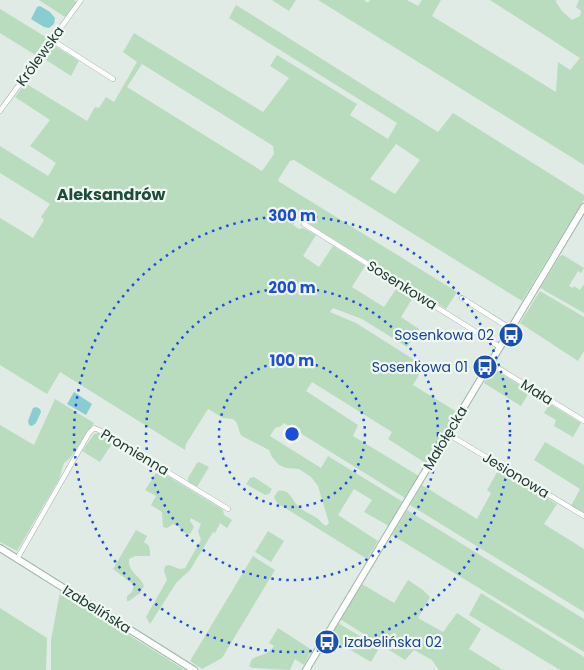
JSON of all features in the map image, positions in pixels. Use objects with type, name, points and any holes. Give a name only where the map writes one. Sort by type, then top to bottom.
[{"type":"street","name":"Królewska","points":[[0,112],[81,0]]},
{"type":"street","points":[[52,40],[113,79]]},
{"type":"street","name":"Małołęcka","points":[[306,670],[500,346],[583,212]]},
{"type":"street","name":"Sosenkowa","points":[[304,224],[500,346]]},
{"type":"street","points":[[462,298],[511,329]]},
{"type":"street","name":"Mała","points":[[490,363],[584,421]]},
{"type":"street","name":"Promienna","points":[[17,559],[89,433],[94,428],[228,509]]},
{"type":"street","name":"Jesionowa","points":[[448,434],[584,516]]},
{"type":"street","name":"Izabelińska","points":[[0,548],[194,670]]},
{"type":"green space","points":[[39,0],[74,0],[77,2],[65,17]]},
{"type":"green space","points":[[272,0],[296,0],[289,11]]},
{"type":"green space","points":[[318,0],[364,0],[368,3],[370,0],[407,0],[418,6],[422,0],[441,0],[432,16],[556,92],[558,62],[570,70],[580,58],[490,0],[556,0],[562,11],[572,20],[580,16],[581,11],[576,7],[579,0],[584,0],[584,165]]},
{"type":"green space","points":[[236,5],[438,132],[453,113],[584,195],[584,200],[522,301],[294,160],[290,161],[279,178],[278,181],[457,292],[446,309],[298,217],[293,225],[316,235],[303,256],[319,267],[333,246],[365,266],[352,287],[384,307],[398,286],[414,296],[401,317],[419,329],[407,347],[362,319],[333,308],[330,312],[356,323],[424,366],[413,385],[457,412],[427,464],[388,439],[392,432],[312,382],[306,391],[358,425],[353,436],[419,476],[405,498],[284,423],[275,428],[270,436],[321,468],[328,456],[403,502],[389,526],[364,512],[372,500],[354,489],[338,515],[378,541],[367,559],[277,503],[274,497],[278,491],[285,491],[301,509],[317,518],[326,526],[329,523],[318,486],[311,477],[299,469],[286,468],[279,465],[269,450],[242,436],[237,423],[233,419],[223,418],[208,409],[186,444],[185,450],[60,372],[47,394],[0,365],[0,218],[33,238],[44,220],[41,217],[50,204],[0,173],[0,146],[48,176],[56,163],[30,146],[50,120],[15,97],[25,83],[87,121],[95,107],[99,108],[106,97],[114,102],[137,62],[123,52],[134,33],[263,112],[289,78],[270,66],[277,55],[357,104],[350,115],[388,139],[397,123],[229,18]],"holes":[[[142,64],[273,146],[274,154],[262,171],[127,87]],[[396,144],[420,160],[395,194],[370,179]]]},
{"type":"green space","points":[[0,9],[49,39],[37,56],[0,33]]},
{"type":"green space","points":[[55,46],[79,61],[71,76],[43,58]]},
{"type":"green space","points":[[563,255],[584,268],[581,273],[578,271],[569,286],[573,288],[574,286],[580,290],[584,284],[584,313],[540,288],[560,256]]},
{"type":"green space","points":[[540,291],[584,317],[584,351],[578,361],[520,323]]},
{"type":"green space","points":[[493,369],[530,391],[521,406],[484,383]]},
{"type":"green space","points":[[55,399],[94,423],[70,458],[64,463],[59,479],[17,551],[0,542],[0,425],[34,445]]},
{"type":"green space","points":[[550,404],[581,423],[573,437],[554,426],[556,420],[544,413]]},
{"type":"green space","points":[[98,433],[113,442],[100,462],[82,451],[94,434]]},
{"type":"green space","points":[[545,442],[584,465],[584,514],[571,506],[580,489],[534,460]]},
{"type":"green space","points":[[199,462],[209,467],[197,487],[188,482],[188,478]]},
{"type":"green space","points":[[499,469],[557,504],[544,524],[584,549],[584,612],[410,505],[422,485],[477,519],[491,493],[487,490]]},
{"type":"green space","points":[[158,470],[223,510],[224,515],[232,520],[227,528],[220,523],[190,570],[176,583],[150,624],[146,617],[167,580],[164,571],[165,566],[185,568],[201,540],[198,531],[201,524],[191,518],[190,521],[194,527],[190,534],[184,533],[178,526],[173,524],[167,528],[163,527],[162,512],[151,505],[156,496],[145,490]]},
{"type":"green space","points":[[254,477],[272,489],[269,494],[265,495],[246,484],[250,478]]},
{"type":"green space","points":[[407,510],[584,619],[584,652],[392,535]]},
{"type":"green space","points":[[136,530],[147,536],[144,542],[149,546],[150,556],[135,556],[129,559],[130,568],[144,586],[140,593],[127,601],[127,596],[132,592],[134,585],[113,569]]},
{"type":"green space","points":[[268,531],[284,541],[271,562],[255,552]]},
{"type":"green space","points":[[253,556],[275,570],[222,658],[202,669],[190,661]]},
{"type":"green space","points":[[408,580],[430,597],[418,618],[443,632],[457,613],[481,629],[469,649],[503,670],[439,670],[432,660],[414,650],[405,660],[340,619],[362,584],[394,603]]},
{"type":"green space","points":[[60,592],[185,670],[51,670],[51,640]]},
{"type":"green space","points":[[481,593],[584,657],[584,670],[560,670],[469,615]]},
{"type":"green space","points":[[0,608],[47,638],[46,670],[0,670]]},
{"type":"green space","points":[[338,623],[378,647],[371,662],[330,638]]},
{"type":"green space","points":[[278,628],[312,650],[304,665],[295,659],[290,670],[252,668],[249,666],[252,659],[272,649],[274,646],[269,643]]},
{"type":"water","points":[[40,6],[50,12],[55,18],[54,24],[49,28],[31,19],[37,7]]},
{"type":"water","points":[[74,392],[92,404],[86,415],[67,404]]},
{"type":"water","points":[[36,407],[41,412],[36,423],[32,426],[29,425],[28,421],[33,408]]},
{"type":"place","name":"Sosenkowa 02","points":[[511,335]]},
{"type":"place","name":"Sosenkowa 01","points":[[485,367]]},
{"type":"place","name":"Izabelińska 02","points":[[327,642]]},
{"type":"district","name":"Aleksandrów","points":[[111,194]]}]
